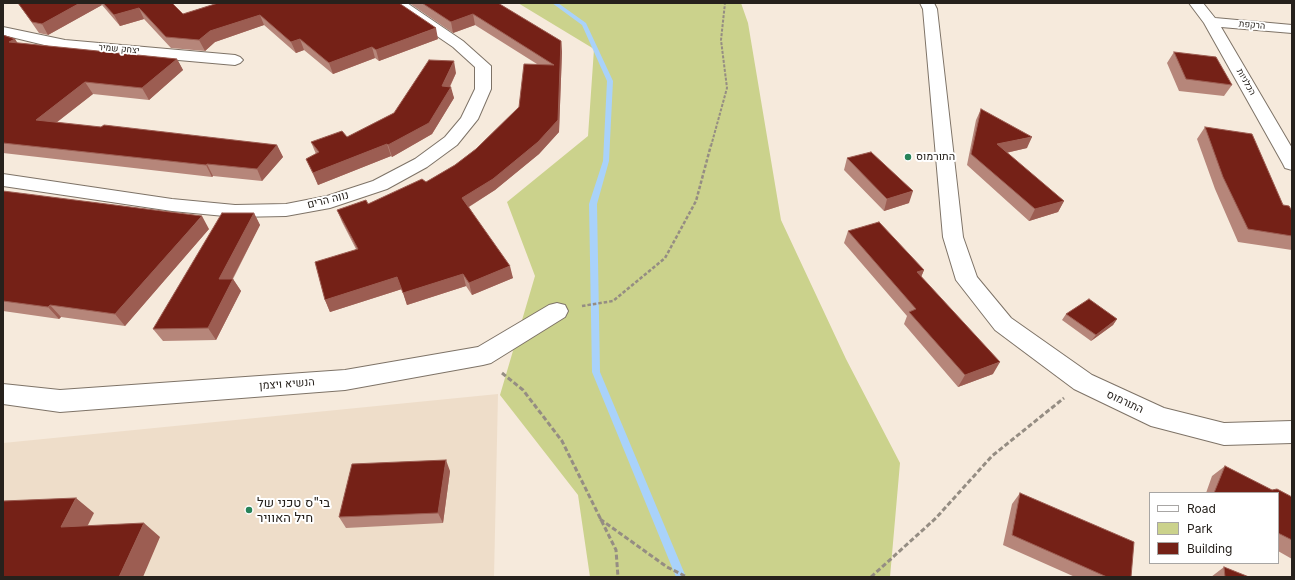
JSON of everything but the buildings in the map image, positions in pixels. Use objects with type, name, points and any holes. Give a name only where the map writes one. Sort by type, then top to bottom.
[{"type":"street","name":"נווה הרים","points":[[3,180],[172,205],[235,211],[286,210],[330,202],[380,185],[421,163],[451,141],[469,119],[483,90],[483,66],[458,44],[398,3]]},
{"type":"street","name":"התורמוס","points":[[927,3],[930,9],[953,238],[967,280],[1003,324],[1083,382],[1160,418],[1224,434],[1292,432]]},
{"type":"street","name":"הכלניות","points":[[1196,3],[1211,22],[1292,164]]},
{"type":"street","name":"הרקפת","points":[[1211,22],[1292,29]]},
{"type":"street","name":"יצחק שמיר","points":[[3,31],[66,45],[235,60]]},
{"type":"street","name":"הנשיא ויצמן","points":[[3,394],[60,401],[345,380],[483,356],[557,310]]},
{"type":"path","points":[[557,310],[613,301],[665,258],[696,201],[727,88],[721,40],[725,3]]},
{"type":"path","points":[[483,356],[523,390],[562,441],[616,550],[618,577]]},
{"type":"path","points":[[871,577],[936,518],[992,456],[1083,382]]},
{"type":"path","points":[[600,519],[667,567],[688,577]]},
{"type":"shaded area","name":"בי\"ס טכני של חיל האוויר","points":[[498,394],[494,577],[3,577],[3,443]]},
{"type":"green space","points":[[518,3],[741,3],[748,23],[781,220],[846,359],[900,463],[890,577],[590,577],[578,495],[500,395],[535,276],[507,202],[588,136],[594,49]]},
{"type":"waterway","points":[[555,3],[584,24],[610,81],[606,161],[593,204],[596,372],[681,577]]},
{"type":"place","name":"התורמוס","points":[[908,157]]},
{"type":"place","name":"בי\"ס טכני של חיל האוויר","points":[[249,510]]}]
